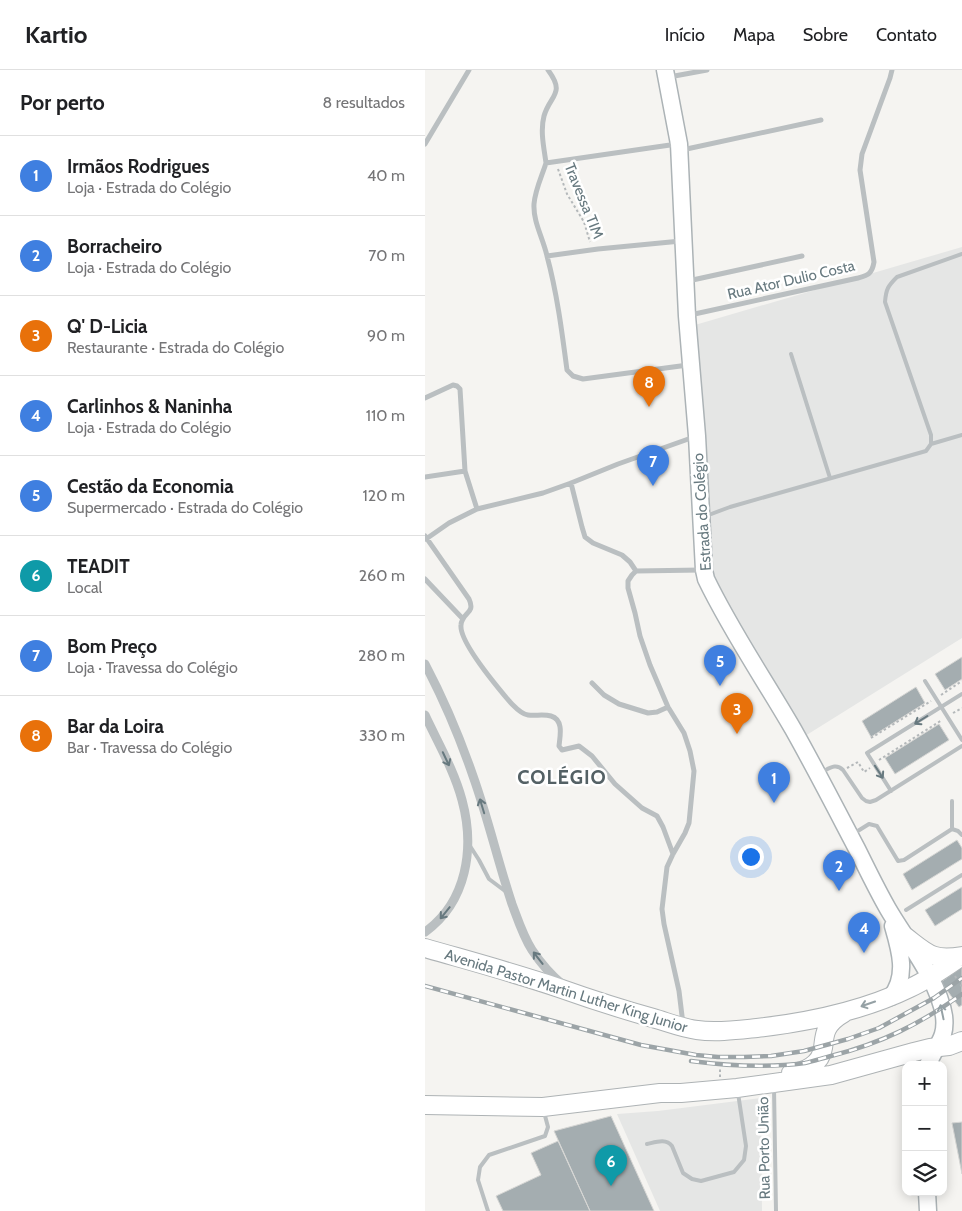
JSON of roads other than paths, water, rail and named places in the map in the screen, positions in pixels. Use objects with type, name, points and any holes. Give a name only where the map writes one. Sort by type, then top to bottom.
[{"type":"main road","name":"Estrada do Colégio","points":[[665,74],[680,147],[687,316],[706,579],[793,730],[889,910],[938,996],[944,1015],[944,1033],[930,1061]]},
{"type":"main road","name":"Estrada do Colégio","points":[[889,910],[901,960],[900,982],[891,997]]},
{"type":"main road","points":[[906,937],[932,956],[941,958],[962,956]]},
{"type":"main road","name":"Avenida Pastor Martin Luther King Junior","points":[[425,948],[538,981],[614,1007],[683,1027],[713,1031],[767,1027],[845,1012],[891,997],[911,988],[962,956]]},
{"type":"main road","points":[[660,1093],[680,1086],[707,1081],[720,1074],[797,1073],[811,1066],[821,1055],[824,1035],[830,1023],[845,1012]]},
{"type":"main road","points":[[767,1027],[810,1026],[820,1036],[827,1055],[840,1063],[858,1067]]},
{"type":"main road","points":[[425,1105],[543,1107],[660,1093],[681,1094],[774,1084],[831,1074],[858,1067],[901,1061],[914,1052],[949,1046],[962,1041]]},
{"type":"main road","points":[[927,1196],[928,1211]]},
{"type":"street","points":[[425,144],[469,70]]},
{"type":"street","points":[[548,70],[556,84],[557,91],[544,117],[543,132],[546,163],[534,202],[537,223],[547,256],[561,323],[567,370],[573,376],[583,379],[691,365]]},
{"type":"street","points":[[665,74],[707,70]]},
{"type":"street","name":"Rua Ator Dulio Costa","points":[[687,316],[858,278],[871,272],[874,262],[861,170],[862,154],[892,70]]},
{"type":"street","points":[[546,163],[680,147],[821,120]]},
{"type":"street","points":[[547,256],[684,240]]},
{"type":"street","points":[[685,282],[802,256]]},
{"type":"street","points":[[425,398],[449,387],[457,386],[459,389],[465,471],[477,509]]},
{"type":"street","points":[[673,854],[657,816],[642,808],[615,784],[592,756],[579,746],[562,750],[559,746],[561,728],[558,720],[551,716],[527,715],[518,710],[473,655],[461,626],[463,618],[471,610],[469,599],[426,538],[449,523],[477,509],[543,493],[617,464],[697,436]]},
{"type":"street","points":[[425,477],[465,471]]},
{"type":"street","points":[[571,483],[585,537],[593,543],[623,555],[636,570]]},
{"type":"street","points":[[683,1027],[679,991],[662,909],[667,867],[685,834],[689,822],[693,798],[694,771],[684,733],[668,707],[650,665],[640,636],[628,581],[636,570],[704,570]]},
{"type":"street","points":[[425,579],[463,618]]},
{"type":"street","points":[[425,664],[454,727],[473,777],[523,933],[532,950],[557,980],[572,993]]},
{"type":"street","points":[[425,685],[433,680]]},
{"type":"street","points":[[592,683],[604,695],[619,704],[648,713],[657,712],[668,707]]},
{"type":"street","points":[[425,715],[454,776],[462,799],[466,819],[467,842],[466,863],[462,881],[453,902],[442,918],[425,932]]},
{"type":"lane","points":[[701,517],[926,451],[931,444],[931,435],[885,302],[886,291],[897,277],[962,254]]},
{"type":"lane","points":[[791,354],[830,478]]},
{"type":"lane","points":[[931,444],[962,435]]},
{"type":"lane","points":[[925,681],[962,740]]},
{"type":"lane","points":[[891,791],[867,753],[962,694]]},
{"type":"lane","points":[[817,775],[834,766],[839,766],[862,798],[870,802],[891,791],[962,746]]},
{"type":"lane","points":[[952,802],[952,829]]},
{"type":"lane","points":[[850,836],[869,824],[877,826],[897,861],[904,860],[952,829]]},
{"type":"lane","points":[[952,829],[962,835]]},
{"type":"lane","points":[[467,842],[489,879],[509,893]]},
{"type":"lane","points":[[906,910],[962,875]]},
{"type":"lane","name":"Rua Porto União","points":[[774,1084],[776,1211]]},
{"type":"lane","points":[[647,1144],[665,1141],[673,1146],[683,1172],[692,1179],[701,1181],[734,1172],[744,1160],[746,1146],[737,1088]]},
{"type":"lane","points":[[488,1211],[478,1180],[480,1167],[489,1154],[545,1136],[548,1127],[543,1107]]},
{"type":"railway","points":[[425,986],[641,1045],[696,1055],[744,1057],[771,1056],[804,1051],[879,1028],[934,998],[962,978]]},
{"type":"railway","points":[[691,1061],[748,1066],[777,1066],[808,1062],[850,1051],[884,1039],[931,1015],[962,994]]},
{"type":"place","name":"Bar da Loira","points":[[649,407]]},
{"type":"place","name":"Bom Preço","points":[[653,486]]},
{"type":"place","name":"Cestão da Economia","points":[[720,686]]},
{"type":"place","name":"Q' D-Licia","points":[[737,734]]},
{"type":"place","name":"Irmãos Rodrigues","points":[[774,803]]},
{"type":"place","name":"Borracheiro","points":[[839,891]]},
{"type":"place","name":"Carlinhos & Naninha","points":[[864,953]]},
{"type":"place","name":"TEADIT","points":[[611,1186]]},
{"type":"district","name":"COLÉGIO","points":[[562,777]]}]
